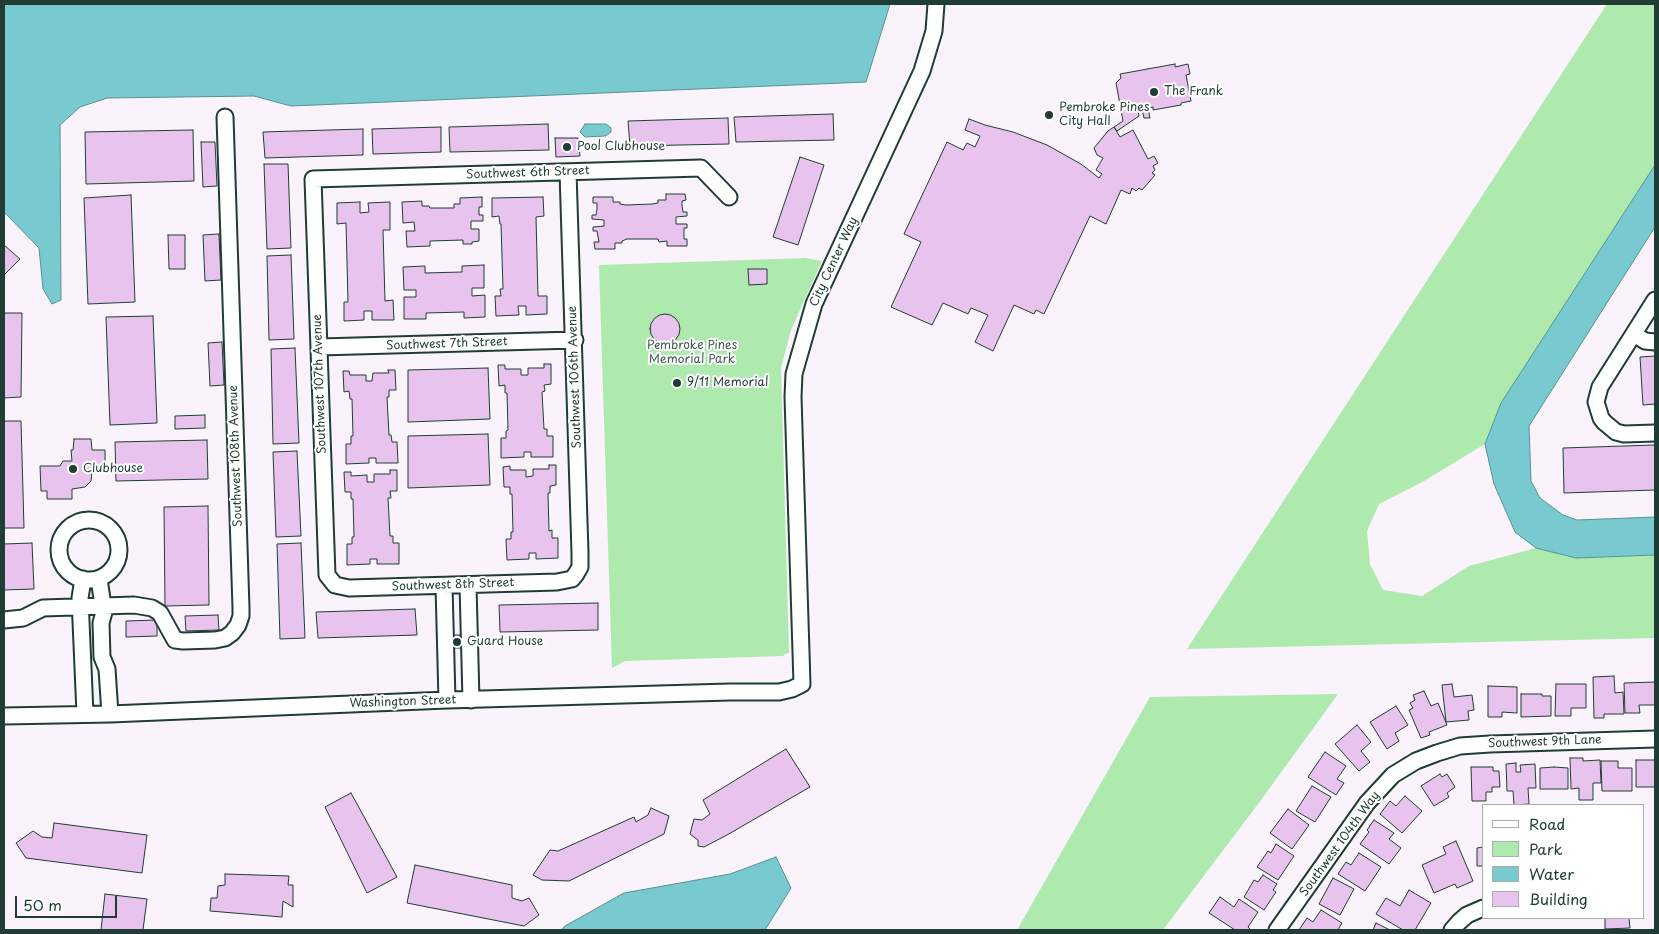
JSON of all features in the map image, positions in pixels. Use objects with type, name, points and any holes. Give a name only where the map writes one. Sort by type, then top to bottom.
[{"type":"street","name":"City Center Way","points":[[802,684],[793,396],[794,374],[814,304],[922,71],[934,31],[936,4]]},
{"type":"street","name":"Southwest 108th Avenue","points":[[95,607],[134,605],[152,608],[160,613],[175,640],[183,641],[224,638],[232,633],[238,625],[241,616],[225,117]]},
{"type":"street","name":"Southwest 6th Street","points":[[314,179],[701,168],[729,197]]},
{"type":"street","name":"Southwest 106th Avenue","points":[[568,172],[575,340],[580,553],[580,567],[572,579]]},
{"type":"street","name":"Southwest 107th Avenue","points":[[314,179],[327,575],[334,585]]},
{"type":"street","points":[[1655,300],[1600,388],[1596,402],[1604,422],[1616,432],[1624,434],[1655,433]]},
{"type":"street","points":[[1634,334],[1645,340],[1655,342]]},
{"type":"street","name":"Southwest 7th Street","points":[[319,347],[575,340]]},
{"type":"street","points":[[88,520],[102,523],[111,529],[117,537],[119,557],[115,566],[108,574],[99,578],[83,580],[73,576],[60,560],[60,540],[65,531],[73,524],[88,520]]},
{"type":"street","points":[[85,714],[82,657],[95,607],[99,578]]},
{"type":"street","name":"Southwest 8th Street","points":[[334,585],[350,588],[444,586],[557,582],[572,579]]},
{"type":"street","points":[[83,580],[80,598],[95,607],[111,621],[112,656],[104,663]]},
{"type":"street","points":[[468,585],[471,700]]},
{"type":"street","points":[[444,586],[447,700]]},
{"type":"street","points":[[4,620],[23,618],[44,608],[95,607]]},
{"type":"street","points":[[445,629],[469,629]]},
{"type":"street","points":[[82,657],[104,663]]},
{"type":"street","points":[[104,663],[110,714]]},
{"type":"street","name":"Washington Street","points":[[4,716],[110,714],[447,700],[779,692],[802,684]]},
{"type":"street","name":"Southwest 9th Lane","points":[[1437,753],[1460,746],[1490,744],[1655,739]]},
{"type":"street","name":"Southwest 104th Way","points":[[1277,930],[1367,803],[1393,775],[1437,753]]},
{"type":"street","points":[[1452,930],[1467,915],[1482,908]]},
{"type":"green space","points":[[1607,4],[1655,4],[1655,165],[1501,403],[1485,444],[1424,481],[1379,504],[1367,531],[1370,564],[1383,590],[1422,596],[1469,566],[1536,548],[1576,558],[1655,555],[1655,638],[1187,649]]},
{"type":"green space","name":"Pembroke Pines Memorial Park","points":[[805,258],[822,261],[791,330],[781,368],[789,653],[783,656],[625,661],[612,668],[599,265]]},
{"type":"green space","points":[[1338,694],[1163,930],[1017,930],[1150,697]]},
{"type":"water","points":[[4,4],[890,4],[866,82],[291,106],[254,96],[107,98],[80,107],[60,125],[61,300],[52,304],[43,289],[39,248],[4,212]]},
{"type":"water","points":[[585,124],[606,124],[611,128],[611,132],[606,136],[585,137],[580,132]]},
{"type":"water","points":[[1655,165],[1655,227],[1529,426],[1531,481],[1540,498],[1563,515],[1577,520],[1655,517],[1655,555],[1576,558],[1536,548],[1515,532],[1494,484],[1485,444],[1501,403]]},
{"type":"water","points":[[776,857],[791,888],[765,930],[561,930],[624,893],[730,874]]},
{"type":"building","name":"The Frank","points":[[1175,64],[1175,67],[1188,64],[1190,74],[1186,75],[1191,101],[1181,103],[1181,105],[1153,110],[1153,107],[1148,108],[1150,118],[1144,118],[1142,109],[1138,110],[1139,116],[1117,131],[1114,127],[1123,121],[1116,83],[1121,78],[1120,74]]},
{"type":"building","points":[[833,114],[834,140],[736,142],[734,117]]},
{"type":"building","points":[[728,118],[729,144],[630,146],[628,121]]},
{"type":"building","name":"Pembroke Pines City Hall","points":[[969,119],[1013,132],[1047,145],[1081,164],[1099,178],[1102,174],[1096,170],[1103,158],[1097,155],[1094,148],[1108,131],[1114,127],[1120,137],[1133,130],[1148,159],[1154,156],[1158,163],[1153,166],[1155,170],[1152,173],[1155,175],[1142,190],[1139,188],[1136,191],[1132,188],[1130,194],[1121,190],[1106,224],[1090,216],[1044,314],[1036,310],[1034,314],[1014,305],[993,351],[975,342],[988,315],[971,308],[968,314],[943,303],[932,325],[891,307],[921,242],[904,234],[947,142],[963,150],[967,143],[975,147],[980,136],[965,130]]},
{"type":"building","points":[[548,124],[549,150],[450,152],[449,127]]},
{"type":"building","points":[[441,127],[441,152],[373,154],[372,129]]},
{"type":"building","points":[[363,129],[363,155],[265,158],[263,132]]},
{"type":"building","points":[[193,130],[194,181],[86,184],[85,132]]},
{"type":"building","name":"Pool Clubhouse","points":[[555,138],[578,138],[580,156],[556,157]]},
{"type":"building","points":[[201,142],[215,142],[217,186],[203,187]]},
{"type":"building","points":[[800,157],[824,165],[798,245],[773,237]]},
{"type":"building","points":[[264,164],[288,164],[291,248],[267,249]]},
{"type":"building","points":[[666,194],[685,194],[686,200],[682,201],[682,206],[683,212],[687,212],[687,216],[676,217],[676,224],[687,224],[687,228],[684,228],[684,239],[687,239],[687,246],[667,246],[667,241],[659,242],[658,239],[627,239],[622,241],[622,243],[615,243],[615,249],[595,249],[594,242],[599,242],[597,231],[593,231],[593,227],[604,226],[604,220],[592,219],[592,215],[596,215],[597,209],[597,203],[593,203],[593,197],[613,197],[613,202],[620,202],[620,204],[626,205],[652,204],[658,203],[658,200],[666,200]]},
{"type":"building","points":[[131,195],[135,302],[88,304],[84,198]]},
{"type":"building","points":[[482,197],[482,207],[479,207],[479,215],[483,215],[483,221],[471,221],[471,229],[479,229],[479,241],[472,242],[472,244],[463,244],[463,240],[430,241],[430,246],[407,247],[406,231],[415,231],[414,222],[403,223],[402,202],[422,201],[422,206],[429,206],[430,208],[454,208],[454,204],[460,204],[460,198]]},
{"type":"building","points":[[543,197],[544,216],[536,217],[538,296],[547,296],[547,314],[526,315],[526,306],[518,306],[519,315],[496,316],[495,296],[501,296],[500,289],[503,289],[501,224],[499,216],[492,217],[492,198]]},
{"type":"building","points":[[360,202],[360,213],[369,212],[368,203],[390,202],[390,230],[383,230],[385,301],[393,300],[394,320],[372,320],[372,311],[364,311],[364,320],[344,321],[344,302],[348,302],[346,223],[337,224],[337,203]]},
{"type":"building","points":[[219,234],[221,280],[205,281],[203,235]]},
{"type":"building","points":[[168,235],[185,235],[185,269],[169,269]]},
{"type":"building","points":[[4,245],[20,259],[4,275]]},
{"type":"building","points":[[291,255],[294,339],[269,340],[267,256]]},
{"type":"building","points":[[484,265],[484,288],[472,288],[472,296],[485,295],[485,317],[464,318],[464,312],[426,313],[426,319],[404,319],[404,297],[416,297],[416,290],[404,290],[403,267],[425,266],[425,273],[462,272],[462,266]]},
{"type":"building","points":[[748,269],[767,269],[767,284],[749,285]]},
{"type":"building","points":[[4,313],[22,313],[21,397],[4,398]]},
{"type":"building","points":[[665,314],[676,318],[680,329],[676,340],[665,344],[654,340],[650,329],[654,318]]},
{"type":"building","points":[[153,316],[157,423],[110,425],[106,317]]},
{"type":"building","points":[[222,342],[224,385],[210,386],[208,343]]},
{"type":"building","points":[[295,348],[299,443],[273,444],[271,349]]},
{"type":"building","points":[[1655,356],[1655,404],[1643,405],[1640,357]]},
{"type":"building","points":[[544,364],[551,364],[551,384],[544,385],[545,391],[542,392],[544,429],[547,429],[547,436],[553,436],[553,457],[531,457],[531,452],[524,452],[524,457],[501,458],[501,438],[506,438],[506,431],[508,430],[507,393],[505,393],[505,385],[499,386],[498,365],[505,365],[505,369],[521,369],[521,375],[528,375],[528,368],[544,368]]},
{"type":"building","points":[[488,368],[490,419],[408,422],[408,370]]},
{"type":"building","points":[[388,370],[395,370],[396,390],[389,390],[389,397],[387,397],[389,435],[391,435],[392,442],[397,442],[398,463],[376,463],[376,458],[369,458],[369,463],[346,464],[346,444],[351,444],[351,436],[353,436],[352,399],[350,399],[349,391],[344,392],[343,371],[349,371],[350,375],[366,375],[366,381],[372,381],[373,373],[389,373]]},
{"type":"building","points":[[205,415],[205,428],[175,429],[175,416]]},
{"type":"building","points":[[4,421],[21,421],[24,528],[4,528]]},
{"type":"building","points":[[488,434],[490,485],[408,488],[408,436]]},
{"type":"building","name":"Clubhouse","points":[[74,439],[91,439],[92,450],[105,450],[105,472],[92,472],[91,481],[85,487],[72,489],[72,499],[47,499],[47,491],[41,491],[40,466],[60,466],[63,461],[72,461],[71,450],[73,450]]},
{"type":"building","points":[[207,440],[208,479],[116,481],[115,442]]},
{"type":"building","points":[[1655,445],[1655,490],[1564,493],[1563,448]]},
{"type":"building","points":[[297,451],[301,536],[276,537],[273,452]]},
{"type":"building","points":[[549,465],[556,465],[556,485],[550,486],[550,493],[548,493],[549,531],[552,530],[552,538],[558,538],[558,558],[536,559],[536,553],[529,553],[529,559],[507,560],[506,539],[511,539],[511,532],[513,532],[512,494],[510,494],[510,487],[504,487],[503,467],[510,466],[510,470],[526,470],[526,477],[533,476],[533,469],[549,469]]},
{"type":"building","points":[[390,470],[397,470],[397,491],[390,491],[391,498],[388,498],[390,536],[393,536],[393,543],[399,543],[399,564],[377,564],[377,559],[370,559],[370,564],[347,565],[347,544],[352,544],[352,537],[354,537],[353,499],[351,499],[351,492],[345,492],[344,472],[351,472],[351,476],[367,475],[367,482],[374,482],[374,474],[390,474]]},
{"type":"building","points":[[208,506],[209,605],[165,606],[164,507]]},
{"type":"building","points":[[32,543],[34,589],[4,590],[4,544]]},
{"type":"building","points":[[301,543],[305,638],[280,639],[277,544]]},
{"type":"building","points":[[598,603],[598,630],[500,632],[499,605]]},
{"type":"building","points":[[415,609],[417,635],[318,638],[316,612]]},
{"type":"building","points":[[218,615],[219,630],[186,631],[185,616]]},
{"type":"building","points":[[157,620],[157,636],[126,637],[126,621]]},
{"type":"building","name":"Guard House","points":[[453,635],[460,635],[461,648],[454,648]]},
{"type":"building","points":[[1614,676],[1615,693],[1623,692],[1624,714],[1604,714],[1604,718],[1594,718],[1593,677]]},
{"type":"building","points":[[1655,682],[1655,705],[1639,705],[1640,713],[1625,713],[1624,683]]},
{"type":"building","points":[[1452,684],[1454,697],[1472,695],[1474,710],[1468,711],[1469,720],[1446,722],[1442,685]]},
{"type":"building","points":[[1556,684],[1586,684],[1586,708],[1571,708],[1571,716],[1555,716]]},
{"type":"building","points":[[1488,686],[1517,687],[1517,713],[1502,712],[1502,717],[1488,717]]},
{"type":"building","points":[[1424,691],[1431,706],[1438,703],[1447,725],[1429,732],[1430,735],[1421,738],[1409,710],[1413,708],[1410,703],[1415,700],[1413,695]]},
{"type":"building","points":[[1521,694],[1551,696],[1551,716],[1521,717]]},
{"type":"building","points":[[1396,706],[1408,725],[1395,733],[1399,741],[1387,749],[1370,722]]},
{"type":"building","points":[[1357,725],[1371,742],[1361,751],[1370,762],[1359,771],[1335,744]]},
{"type":"building","points":[[786,749],[810,787],[727,835],[704,847],[698,846],[698,840],[690,834],[694,819],[702,820],[710,814],[703,800]]},
{"type":"building","points":[[1325,752],[1346,766],[1337,779],[1344,783],[1336,795],[1308,777]]},
{"type":"building","points":[[1570,758],[1583,758],[1583,761],[1600,760],[1601,783],[1593,783],[1593,800],[1579,800],[1579,788],[1571,789]]},
{"type":"building","points":[[1636,760],[1655,760],[1655,787],[1636,787]]},
{"type":"building","points":[[1601,761],[1618,761],[1618,768],[1632,768],[1632,791],[1602,791]]},
{"type":"building","points":[[1516,763],[1516,772],[1521,772],[1520,765],[1535,764],[1536,788],[1528,788],[1529,804],[1514,804],[1513,791],[1507,791],[1506,764]]},
{"type":"building","points":[[1471,767],[1493,767],[1493,771],[1499,771],[1500,787],[1492,787],[1492,792],[1486,792],[1486,801],[1472,801]]},
{"type":"building","points":[[1540,768],[1568,768],[1568,789],[1540,789]]},
{"type":"building","points":[[1440,774],[1442,777],[1447,774],[1455,787],[1447,793],[1449,797],[1434,806],[1421,786]]},
{"type":"building","points":[[1312,786],[1331,797],[1315,822],[1296,811]]},
{"type":"building","points":[[351,793],[397,877],[367,893],[325,807]]},
{"type":"building","points":[[1405,796],[1422,811],[1402,833],[1380,814],[1390,801],[1396,806]]},
{"type":"building","points":[[651,808],[669,816],[664,834],[569,881],[542,880],[533,875],[550,850],[558,851],[634,817],[636,822],[648,815]]},
{"type":"building","points":[[1288,809],[1309,825],[1292,849],[1270,833]]},
{"type":"building","points":[[1374,820],[1394,833],[1389,839],[1401,848],[1389,864],[1360,844],[1369,832],[1367,830]]},
{"type":"building","points":[[54,823],[147,835],[142,873],[26,858],[16,843],[33,831],[42,837],[52,838]]},
{"type":"building","points":[[1456,841],[1473,881],[1457,888],[1455,884],[1434,893],[1422,865],[1446,854],[1443,847]]},
{"type":"building","points":[[1276,844],[1294,856],[1278,880],[1257,867],[1268,851],[1271,853]]},
{"type":"building","points":[[1482,847],[1482,866],[1477,866],[1477,848]]},
{"type":"building","points":[[1359,853],[1381,867],[1365,891],[1338,874],[1346,862],[1351,865]]},
{"type":"building","points":[[415,865],[512,885],[512,898],[522,901],[529,898],[539,915],[524,926],[407,903]]},
{"type":"building","points":[[225,874],[289,876],[288,885],[293,885],[293,907],[283,901],[282,917],[210,911],[211,898],[217,898],[218,886],[225,885]]},
{"type":"building","points":[[1263,875],[1277,884],[1273,890],[1276,892],[1264,910],[1244,897],[1254,880],[1258,882]]},
{"type":"building","points":[[1333,878],[1354,889],[1340,915],[1319,904]]},
{"type":"building","points":[[1409,890],[1431,903],[1415,930],[1403,930],[1376,914],[1386,898],[1400,906]]},
{"type":"building","points":[[105,894],[147,899],[143,930],[101,930]]},
{"type":"building","points":[[1220,897],[1234,907],[1239,899],[1258,912],[1248,927],[1251,930],[1235,930],[1209,913]]},
{"type":"building","points":[[1321,910],[1342,923],[1338,930],[1299,930],[1307,918],[1313,922]]},
{"type":"building","points":[[1605,919],[1629,919],[1630,928],[1605,929]]},
{"type":"building","points":[[1376,923],[1390,930],[1373,930]]},
{"type":"place","name":"The Frank","points":[[1154,92]]},
{"type":"place","name":"Pembroke Pines City Hall","points":[[1049,115]]},
{"type":"place","name":"Pool Clubhouse","points":[[567,147]]},
{"type":"place","name":"9/11 Memorial","points":[[677,383]]},
{"type":"place","name":"Clubhouse","points":[[73,469]]},
{"type":"place","name":"Guard House","points":[[457,642]]}]
